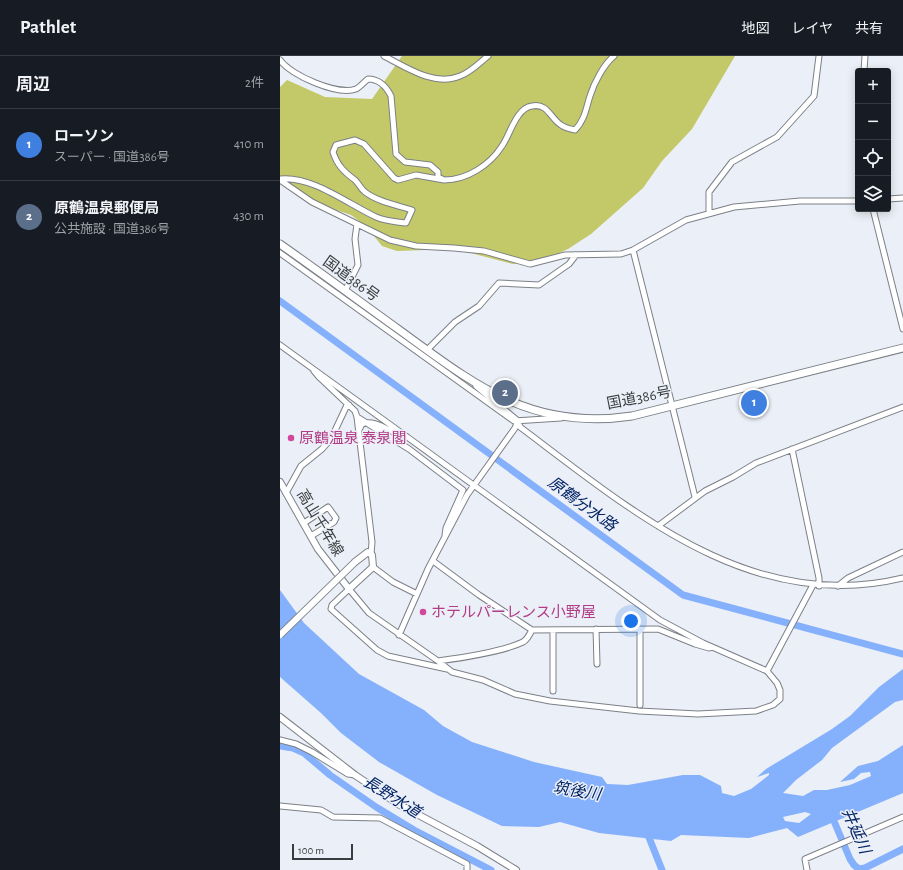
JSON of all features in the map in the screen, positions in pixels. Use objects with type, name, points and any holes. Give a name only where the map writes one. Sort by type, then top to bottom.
[{"type":"highway","name":"国道386号","points":[[280,244],[472,383],[523,407],[564,417],[589,419],[622,418],[903,348]]},
{"type":"main road","name":"高山千年線","points":[[280,482],[318,549],[349,590]]},
{"type":"main road","name":"高山千年線","points":[[280,635],[355,562],[366,553],[371,554]]},
{"type":"main road","points":[[349,590],[372,567],[371,554]]},
{"type":"main road","points":[[280,717],[355,776],[398,804],[478,846],[516,870]]},
{"type":"street","points":[[384,56],[410,69],[436,79],[451,79],[460,76],[488,56]]},
{"type":"street","points":[[280,179],[289,178],[304,181],[377,217],[406,223],[412,210],[379,199],[366,192],[356,181],[344,172],[335,160],[332,152],[336,145],[355,140],[364,144],[394,178],[398,180],[416,175],[444,180],[453,180],[464,177],[487,164],[503,146],[522,112],[532,106],[541,106],[546,109],[562,126],[575,130],[580,125],[593,89],[606,64],[614,56]]},
{"type":"street","points":[[709,213],[709,192],[732,162],[777,137],[814,96],[819,56]]},
{"type":"street","points":[[864,56],[864,68]]},
{"type":"street","points":[[280,60],[312,83],[348,90],[357,88],[368,79],[376,79],[388,88],[391,96],[396,154],[405,162],[430,165],[438,172],[438,176],[444,180]]},
{"type":"street","points":[[280,66],[291,69]]},
{"type":"street","points":[[280,179],[312,202],[390,240],[406,245],[484,251],[530,264],[541,263],[558,256],[621,254],[633,250],[686,220],[734,207],[792,202],[855,201]]},
{"type":"street","points":[[891,199],[903,198]]},
{"type":"street","points":[[874,212],[903,330]]},
{"type":"street","points":[[345,291],[358,265],[355,239],[357,224]]},
{"type":"street","points":[[633,250],[695,497]]},
{"type":"street","points":[[280,253],[514,421],[564,417]]},
{"type":"street","points":[[427,350],[455,322],[479,306],[499,283],[539,285],[569,264],[576,255]]},
{"type":"street","points":[[280,344],[475,484],[660,620],[716,649],[767,669],[780,690],[780,699],[773,705],[756,711],[698,714],[641,712],[550,701],[515,694],[483,680],[448,669],[388,656],[376,650],[331,609],[332,604],[349,590],[369,613],[448,669]]},
{"type":"street","points":[[313,368],[319,378],[355,411],[357,417],[371,532],[371,554]]},
{"type":"street","points":[[472,383],[518,421],[520,427],[631,510],[688,544],[724,561],[772,577],[812,587],[871,584],[903,578]]},
{"type":"street","points":[[286,493],[301,466],[322,449],[331,439],[347,405],[349,405]]},
{"type":"street","points":[[658,526],[695,497],[756,463],[903,407]]},
{"type":"street","points":[[357,417],[409,449],[463,490],[446,528],[445,538]]},
{"type":"street","points":[[398,635],[433,561],[475,484],[515,428],[518,421]]},
{"type":"street","points":[[359,430],[362,424],[373,423],[401,436],[409,437]]},
{"type":"street","points":[[792,449],[819,586]]},
{"type":"street","points":[[304,522],[328,507],[336,518],[336,521],[311,536]]},
{"type":"street","points":[[837,586],[848,578],[903,552]]},
{"type":"street","points":[[433,561],[479,595],[532,630],[663,630],[695,644],[716,649]]},
{"type":"street","points":[[372,567],[393,582],[417,594]]},
{"type":"street","points":[[767,669],[812,587]]},
{"type":"street","points":[[596,629],[597,664]]},
{"type":"street","points":[[640,629],[640,705]]},
{"type":"street","points":[[438,661],[499,650],[522,642],[528,638],[532,630]]},
{"type":"street","points":[[552,630],[552,691]]},
{"type":"street","points":[[280,740],[300,746],[348,774],[355,776]]},
{"type":"street","points":[[280,806],[321,810],[333,817],[380,818],[467,864],[467,870]]},
{"type":"street","points":[[807,870],[805,859],[903,817]]},
{"type":"green space","points":[[402,56],[735,56],[692,129],[662,161],[643,188],[591,234],[568,249],[548,258],[513,264],[455,249],[397,251],[382,246],[366,226],[351,215],[325,206],[280,184],[280,87],[287,80],[325,97],[372,99]]},
{"type":"water","name":"筑後川","points":[[280,590],[304,623],[359,674],[424,710],[443,726],[472,742],[534,762],[602,777],[607,784],[628,785],[683,775],[700,775],[721,786],[722,793],[734,796],[751,789],[769,775],[769,773],[757,777],[766,769],[832,729],[850,716],[879,687],[903,669],[903,700],[895,702],[832,748],[822,760],[796,780],[783,793],[803,796],[814,790],[827,790],[850,785],[871,776],[870,772],[861,773],[854,779],[840,782],[858,766],[878,761],[903,745],[903,793],[798,837],[787,828],[749,838],[681,835],[671,841],[599,833],[560,822],[539,827],[502,826],[437,795],[379,762],[341,733],[321,713],[280,677]],"holes":[[[805,812],[811,814],[799,823],[785,821],[783,817]]]},
{"type":"waterway","name":"原鶴分水路","points":[[280,301],[683,595],[903,654]]},
{"type":"waterway","name":"長野水道","points":[[280,746],[293,748],[304,753],[330,775],[376,807],[414,830],[491,870]]},
{"type":"waterway","name":"井延川","points":[[831,814],[850,859],[859,869],[865,868],[903,849]]},
{"type":"waterway","points":[[646,830],[662,870]]},
{"type":"place","name":"原鶴温泉郵便局","points":[[505,393]]},
{"type":"place","name":"ローソン","points":[[754,403]]},
{"type":"place","name":"原鶴温泉 泰泉閣","points":[[291,438]]},
{"type":"place","name":"ホテルパーレンス小野屋","points":[[423,612]]}]
